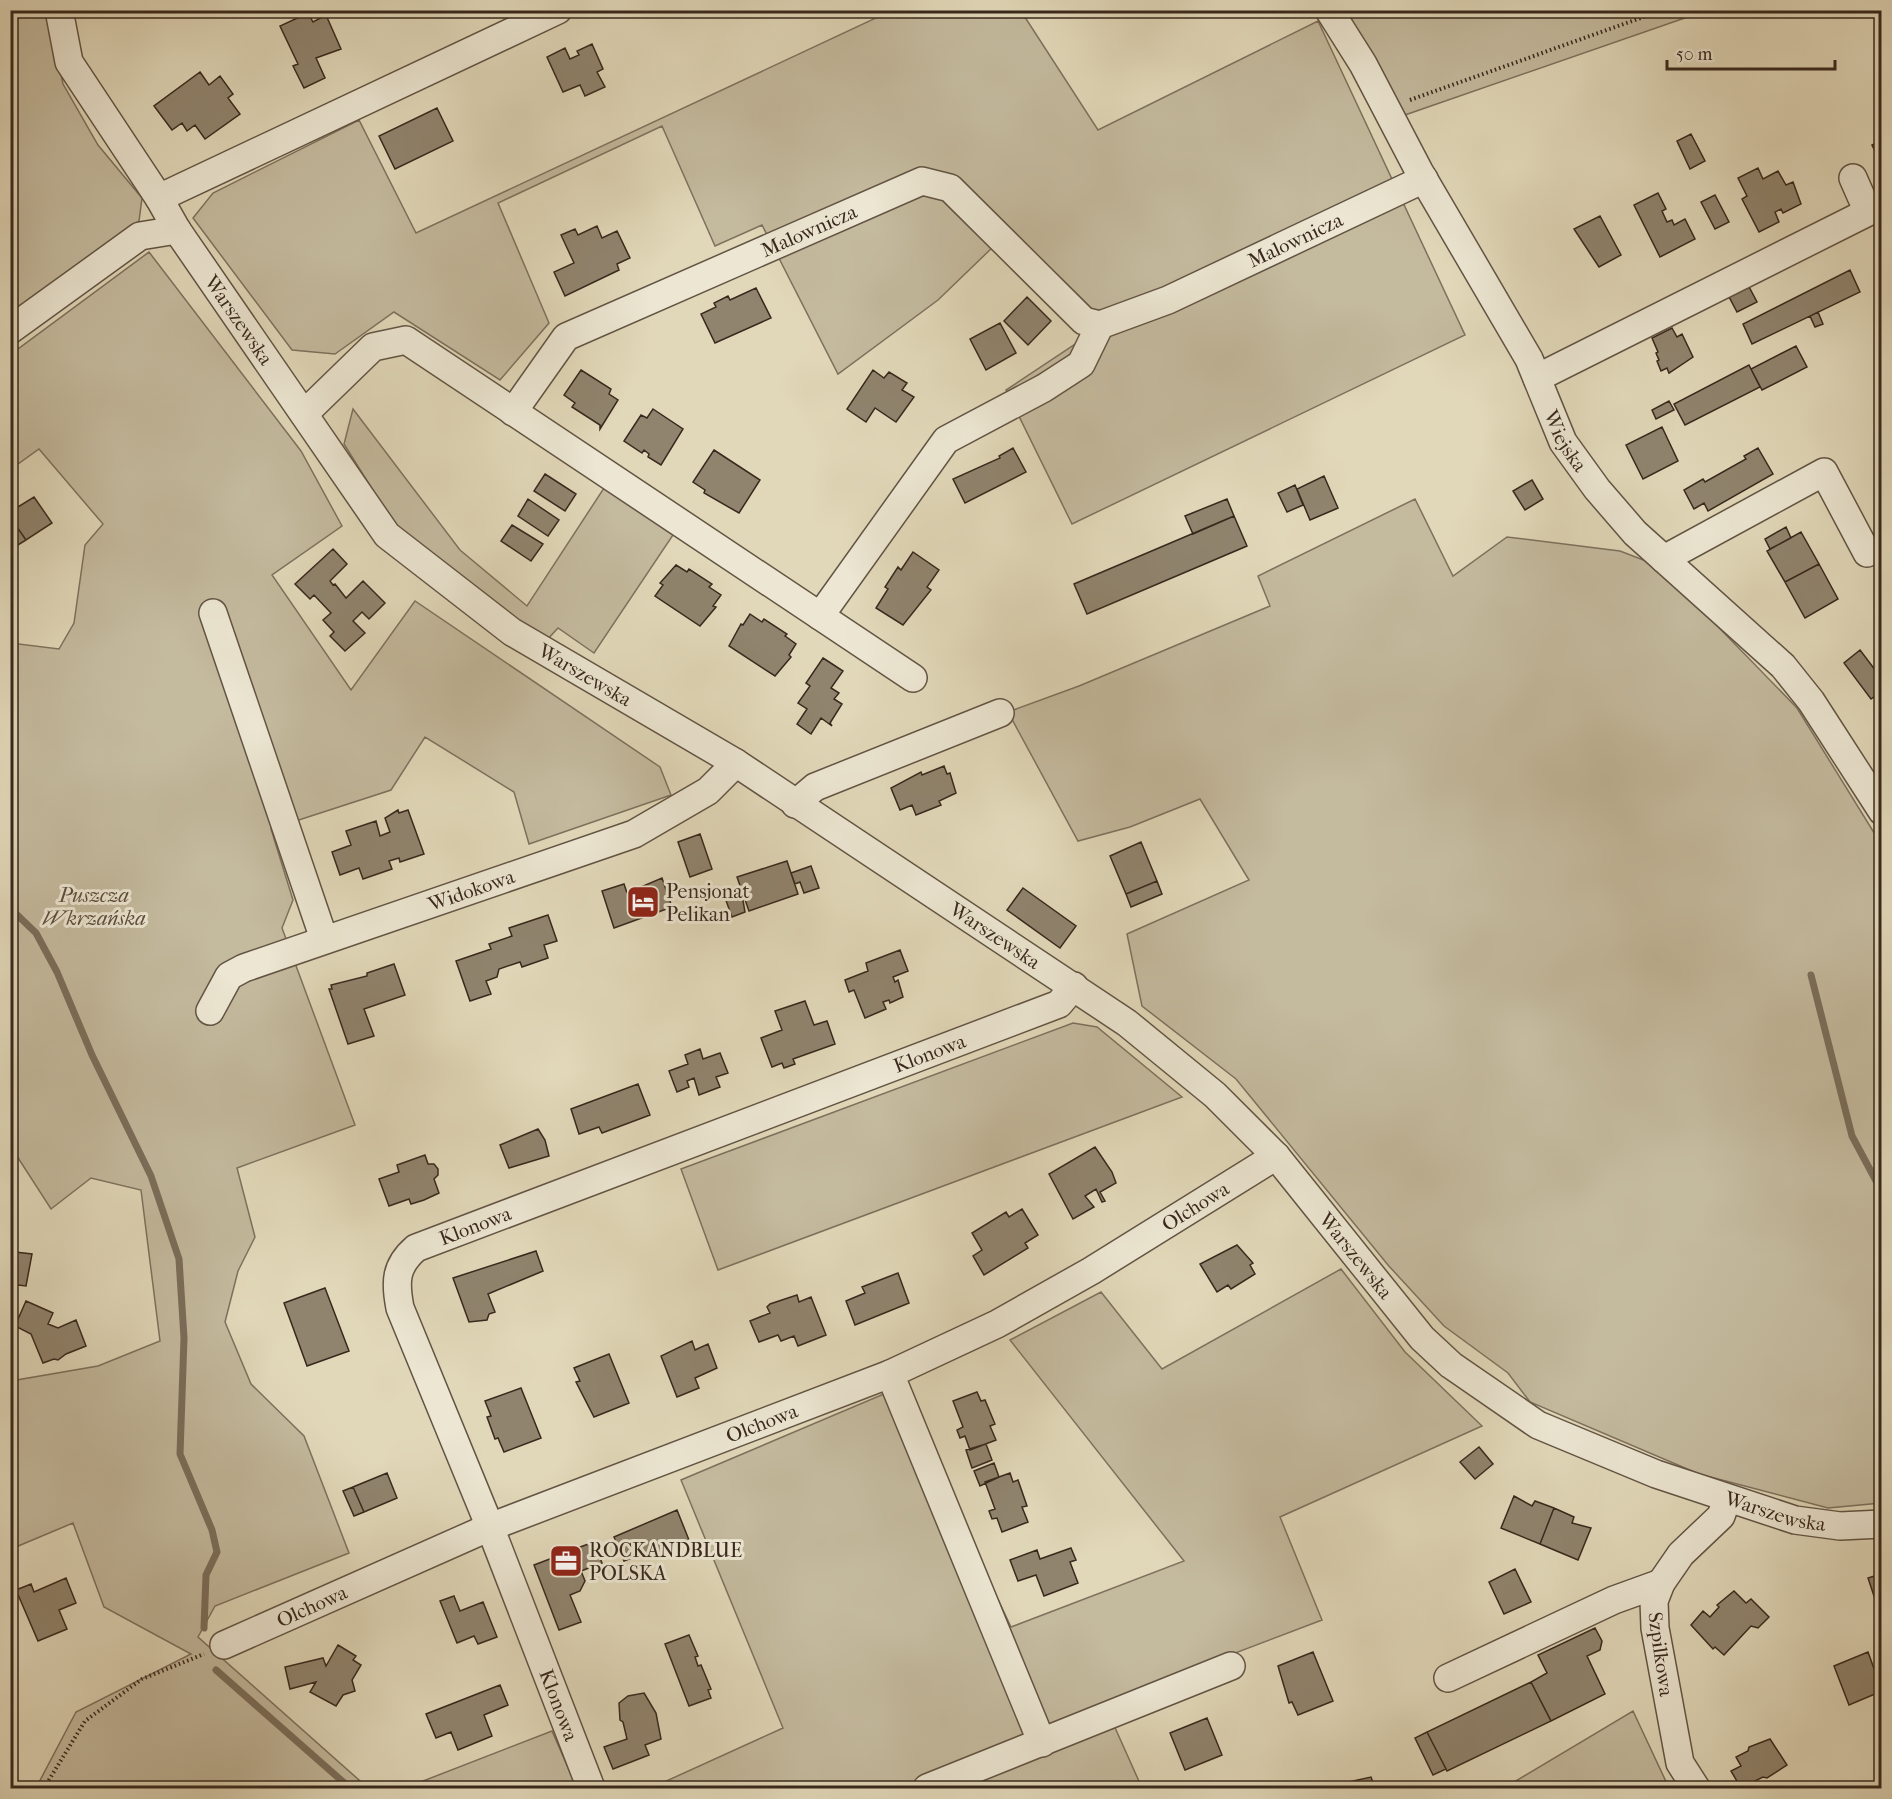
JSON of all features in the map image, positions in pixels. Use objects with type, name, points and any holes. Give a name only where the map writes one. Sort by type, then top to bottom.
[{"type":"street","name":"Warszewska","points":[[59,10],[69,62],[159,198],[177,230],[387,535],[512,632],[736,763],[1074,986],[1178,1063],[1276,1156],[1422,1338],[1451,1365],[1538,1425],[1656,1474],[1795,1520],[1840,1526],[1881,1524]]},
{"type":"street","points":[[159,198],[558,10]]},
{"type":"street","name":"Wiejska","points":[[1329,10],[1363,64],[1424,178],[1537,378],[1563,442],[1597,489],[1635,533],[1783,666],[1811,701],[1881,811]]},
{"type":"street","name":"Malownicza","points":[[513,412],[566,337],[922,181],[950,188],[1084,321],[1100,325],[1168,300],[1424,178]]},
{"type":"street","points":[[1537,378],[1868,212],[1853,178]]},
{"type":"street","points":[[10,330],[140,236],[177,230]]},
{"type":"street","points":[[820,616],[946,440],[1044,388],[1081,364],[1100,325]]},
{"type":"street","points":[[304,414],[373,347],[406,340],[913,678]]},
{"type":"street","points":[[1664,559],[1824,472],[1867,553]]},
{"type":"street","points":[[213,614],[324,939]]},
{"type":"street","points":[[795,804],[815,787],[1000,713]]},
{"type":"street","name":"Widokowa","points":[[210,1011],[229,976],[324,939],[634,834],[708,791],[736,763]]},
{"type":"street","name":"Klonowa","points":[[591,1788],[490,1527],[400,1308],[396,1287],[398,1270],[405,1257],[416,1248],[1059,1004],[1074,986]]},
{"type":"street","name":"Olchowa","points":[[224,1645],[490,1527],[890,1374],[997,1324],[1090,1271],[1276,1156]]},
{"type":"street","points":[[890,1374],[1042,1743]]},
{"type":"street","name":"Szpilkowa","points":[[1696,1788],[1677,1776],[1655,1628],[1654,1601],[1661,1583],[1681,1554],[1721,1516],[1727,1499]]},
{"type":"street","points":[[1448,1678],[1614,1600],[1661,1583]]},
{"type":"street","points":[[927,1788],[1231,1666]]},
{"type":"path","points":[[1386,108],[1663,10]]},
{"type":"path","points":[[44,1788],[85,1721],[142,1679],[224,1645]]},
{"type":"green space","points":[[11,11],[48,11],[63,84],[98,145],[142,198],[139,221],[15,316],[11,313]]},
{"type":"green space","points":[[873,11],[1021,11],[1098,130],[1318,21],[1465,335],[1072,524],[1006,390],[1086,337],[995,245],[938,300],[838,374],[762,225],[715,246],[662,126],[498,203],[549,323],[500,380],[394,312],[335,354],[292,350],[193,218],[213,193],[359,120],[416,233],[876,18]]},
{"type":"green space","points":[[1345,11],[1705,11],[1402,116]]},
{"type":"green space","name":"Puszcza Wkrzańska","points":[[149,252],[301,451],[342,526],[272,575],[351,690],[415,601],[660,767],[671,795],[529,844],[514,792],[425,737],[391,790],[271,829],[293,900],[282,928],[355,1125],[237,1168],[255,1237],[238,1271],[225,1322],[251,1384],[304,1436],[349,1553],[215,1606],[198,1637],[368,1788],[36,1788],[76,1712],[191,1654],[104,1607],[73,1523],[11,1549],[11,1381],[98,1366],[160,1341],[141,1190],[91,1178],[51,1209],[11,1147],[11,643],[59,649],[74,623],[85,545],[103,524],[39,449],[11,469],[10,355]]},
{"type":"green space","points":[[353,409],[460,550],[527,606],[604,488],[673,535],[594,653],[558,628],[546,641],[485,600],[396,527],[344,444]]},
{"type":"green space","points":[[1415,499],[1453,576],[1507,537],[1620,551],[1659,566],[1797,708],[1881,844],[1881,1503],[1828,1508],[1699,1474],[1530,1402],[1508,1373],[1444,1326],[1388,1265],[1236,1079],[1142,1006],[1127,934],[1249,880],[1200,799],[1130,827],[1078,841],[1008,712],[1079,686],[1270,606],[1258,576]]},
{"type":"green space","points":[[1073,1023],[1097,1027],[1182,1097],[718,1270],[681,1169]]},
{"type":"green space","points":[[1341,1269],[1405,1352],[1482,1426],[1280,1517],[1322,1620],[1104,1703],[1142,1788],[651,1788],[783,1728],[681,1480],[898,1388],[1011,1627],[1184,1561],[1010,1340],[1101,1292],[1162,1369]]},
{"type":"green space","points":[[1633,1711],[1669,1788],[1504,1788]]},
{"type":"green space","points":[[552,1731],[577,1788],[405,1788]]},
{"type":"building","points":[[308,13],[313,22],[326,15],[341,49],[316,58],[325,78],[304,88],[293,66],[298,64],[280,26]]},
{"type":"building","points":[[592,44],[603,69],[597,72],[605,87],[585,96],[580,85],[563,92],[547,57],[565,48],[570,59],[579,55],[577,51]]},
{"type":"building","points":[[200,72],[209,85],[220,76],[233,94],[228,98],[240,114],[205,139],[195,125],[187,131],[182,123],[172,130],[154,106]]},
{"type":"building","points":[[437,108],[453,141],[395,169],[379,136]]},
{"type":"building","points":[[1691,134],[1705,161],[1690,169],[1677,141]]},
{"type":"building","points":[[1882,140],[1882,165],[1872,145]]},
{"type":"building","points":[[1758,168],[1763,179],[1778,171],[1786,185],[1793,182],[1801,204],[1783,213],[1781,209],[1775,212],[1779,222],[1759,232],[1742,199],[1747,196],[1738,178]]},
{"type":"building","points":[[1658,193],[1666,209],[1662,211],[1667,222],[1672,220],[1674,225],[1685,219],[1695,239],[1660,257],[1634,205]]},
{"type":"building","points":[[1715,195],[1729,222],[1715,229],[1701,202]]},
{"type":"building","points":[[1600,216],[1621,255],[1599,267],[1574,229]]},
{"type":"building","points":[[597,226],[602,238],[617,231],[630,258],[617,264],[619,270],[565,296],[554,272],[574,263],[561,235],[575,229],[578,235]]},
{"type":"building","points":[[1850,270],[1860,292],[1752,344],[1743,324]]},
{"type":"building","points":[[1747,283],[1757,302],[1737,312],[1727,293]]},
{"type":"building","points":[[756,288],[771,318],[715,343],[701,314],[716,307],[714,303],[728,296],[730,300]]},
{"type":"building","points":[[1027,297],[1051,321],[1028,345],[1004,321]]},
{"type":"building","points":[[1818,312],[1823,324],[1815,327],[1810,316]]},
{"type":"building","points":[[1000,323],[1016,353],[986,370],[970,339]]},
{"type":"building","points":[[1672,328],[1677,337],[1682,334],[1693,357],[1669,373],[1667,368],[1661,371],[1657,361],[1659,360],[1656,353],[1658,352],[1652,338]]},
{"type":"building","points":[[1796,346],[1807,367],[1762,390],[1751,369]]},
{"type":"building","points":[[1749,365],[1760,387],[1685,425],[1674,404]]},
{"type":"building","points":[[581,370],[611,389],[609,394],[618,400],[600,429],[600,425],[572,407],[575,403],[564,395]]},
{"type":"building","points":[[873,370],[884,378],[889,372],[907,383],[902,390],[914,397],[896,422],[875,408],[866,422],[847,409]]},
{"type":"building","points":[[1669,401],[1674,410],[1656,419],[1652,410]]},
{"type":"building","points":[[653,409],[683,429],[661,465],[648,457],[649,454],[644,450],[642,453],[624,441],[641,415],[647,418]]},
{"type":"building","points":[[1662,427],[1678,461],[1643,479],[1626,445]]},
{"type":"building","points":[[1013,448],[1026,472],[965,503],[953,479],[1000,458],[999,456]]},
{"type":"building","points":[[1758,448],[1773,474],[1708,511],[1704,503],[1694,509],[1684,490],[1703,479],[1705,482],[1746,459],[1744,456]]},
{"type":"building","points":[[714,450],[760,480],[739,513],[704,493],[705,490],[693,482]]},
{"type":"building","points":[[545,474],[576,494],[565,511],[534,491]]},
{"type":"building","points":[[1324,476],[1338,508],[1310,520],[1297,489]]},
{"type":"building","points":[[1532,480],[1543,499],[1525,510],[1513,491]]},
{"type":"building","points":[[1295,485],[1303,505],[1287,512],[1278,493]]},
{"type":"building","points":[[34,497],[52,523],[26,540],[10,517],[10,504],[14,502],[18,507]]},
{"type":"building","points":[[528,499],[559,520],[548,536],[518,516]]},
{"type":"building","points":[[1227,499],[1234,516],[1193,534],[1185,516]]},
{"type":"building","points":[[1234,516],[1247,546],[1087,614],[1074,584]]},
{"type":"building","points":[[10,517],[26,540],[10,550]]},
{"type":"building","points":[[512,525],[543,544],[531,561],[501,541]]},
{"type":"building","points":[[1786,527],[1791,538],[1770,549],[1765,539]]},
{"type":"building","points":[[1801,532],[1819,564],[1785,582],[1767,551]]},
{"type":"building","points":[[333,549],[347,564],[330,581],[333,585],[335,584],[346,598],[363,581],[385,603],[369,619],[362,612],[353,621],[365,633],[345,651],[330,636],[334,632],[323,620],[331,613],[314,595],[310,599],[295,584]]},
{"type":"building","points":[[913,552],[939,570],[927,587],[931,590],[903,625],[876,608],[888,589],[885,587],[898,567],[901,570]]},
{"type":"building","points":[[1819,564],[1838,599],[1805,618],[1785,582]]},
{"type":"building","points":[[676,565],[687,572],[689,569],[712,584],[709,587],[721,595],[713,606],[716,607],[700,626],[655,596],[663,585],[660,583]]},
{"type":"building","points":[[750,614],[762,622],[764,619],[787,634],[785,636],[796,644],[789,655],[791,657],[775,676],[729,646],[741,624],[743,625]]},
{"type":"building","points":[[1860,650],[1882,679],[1882,691],[1871,699],[1844,663]]},
{"type":"building","points":[[823,658],[843,671],[831,688],[839,693],[834,699],[842,704],[830,723],[832,726],[821,718],[811,734],[797,724],[807,709],[798,703],[810,686],[806,683]]},
{"type":"building","points":[[944,766],[947,774],[950,773],[956,793],[939,801],[941,805],[916,815],[912,805],[900,810],[891,788],[921,772],[922,775]]},
{"type":"building","points":[[398,810],[399,813],[408,810],[424,854],[400,862],[399,858],[389,861],[392,869],[363,879],[359,868],[340,875],[332,852],[351,845],[346,831],[376,821],[380,836],[390,832],[385,818]]},
{"type":"building","points":[[700,834],[712,869],[690,877],[678,842]]},
{"type":"building","points":[[1141,842],[1157,881],[1126,894],[1110,856]]},
{"type":"building","points":[[787,861],[798,894],[749,911],[737,877]]},
{"type":"building","points":[[811,866],[819,888],[804,893],[800,882],[795,884],[791,873]]},
{"type":"building","points":[[662,878],[672,907],[614,928],[602,891],[624,884],[627,893]]},
{"type":"building","points":[[1157,881],[1162,894],[1131,907],[1126,894]]},
{"type":"building","points":[[1023,888],[1076,926],[1060,948],[1007,910]]},
{"type":"building","points":[[741,889],[745,912],[732,917],[724,895]]},
{"type":"building","points":[[548,915],[557,941],[544,945],[548,958],[522,967],[520,962],[499,969],[497,977],[486,981],[491,994],[470,1001],[456,961],[491,949],[489,944],[512,936],[509,928]]},
{"type":"building","points":[[900,950],[908,971],[893,977],[895,982],[898,980],[903,997],[890,1003],[889,1000],[883,1002],[886,1009],[865,1018],[854,990],[849,992],[845,980],[868,971],[866,963]]},
{"type":"building","points":[[394,964],[405,995],[364,1009],[374,1036],[348,1044],[329,989],[332,989],[331,985],[367,976],[367,973]]},
{"type":"building","points":[[805,1001],[814,1025],[827,1021],[835,1044],[793,1059],[795,1064],[784,1068],[782,1063],[772,1067],[761,1038],[782,1030],[775,1011]]},
{"type":"building","points":[[700,1049],[703,1059],[720,1053],[728,1073],[716,1077],[720,1087],[699,1095],[694,1078],[687,1081],[689,1087],[677,1092],[669,1071],[688,1064],[685,1055]]},
{"type":"building","points":[[638,1084],[650,1115],[602,1133],[599,1127],[579,1134],[571,1109]]},
{"type":"building","points":[[538,1129],[545,1140],[549,1156],[509,1168],[500,1145]]},
{"type":"building","points":[[1095,1147],[1112,1172],[1116,1183],[1100,1192],[1105,1201],[1102,1202],[1096,1189],[1085,1196],[1094,1207],[1073,1219],[1049,1174]]},
{"type":"building","points":[[425,1155],[428,1164],[434,1164],[438,1169],[438,1175],[434,1179],[439,1193],[411,1204],[409,1199],[389,1206],[379,1179],[399,1172],[397,1165]]},
{"type":"building","points":[[1022,1209],[1038,1235],[1025,1243],[1028,1248],[984,1275],[973,1256],[982,1250],[972,1233],[1006,1212],[1009,1217]]},
{"type":"building","points":[[1237,1245],[1253,1263],[1250,1265],[1255,1274],[1231,1289],[1228,1285],[1217,1292],[1200,1264]]},
{"type":"building","points":[[536,1251],[543,1271],[488,1294],[495,1312],[489,1314],[487,1320],[469,1322],[453,1278]]},
{"type":"building","points":[[15,1252],[32,1254],[26,1286],[10,1284]]},
{"type":"building","points":[[898,1273],[909,1303],[855,1325],[846,1301],[865,1293],[862,1287]]},
{"type":"building","points":[[325,1288],[349,1351],[307,1366],[284,1303]]},
{"type":"building","points":[[797,1295],[799,1302],[811,1297],[826,1335],[798,1346],[794,1336],[781,1341],[778,1335],[759,1342],[750,1321],[770,1313],[767,1307],[770,1304]]},
{"type":"building","points":[[26,1301],[53,1313],[48,1324],[58,1328],[76,1320],[86,1346],[58,1360],[43,1363],[31,1334],[15,1326]]},
{"type":"building","points":[[692,1341],[695,1350],[708,1344],[717,1368],[695,1378],[699,1388],[677,1397],[661,1356]]},
{"type":"building","points":[[609,1354],[629,1403],[594,1417],[576,1382],[580,1381],[574,1368]]},
{"type":"building","points":[[521,1388],[541,1438],[504,1452],[498,1438],[495,1439],[487,1417],[491,1416],[485,1401]]},
{"type":"building","points":[[977,1392],[981,1401],[985,1400],[995,1424],[990,1426],[996,1440],[970,1450],[965,1436],[960,1438],[957,1430],[963,1427],[953,1401]]},
{"type":"building","points":[[986,1444],[992,1460],[972,1468],[966,1450]]},
{"type":"building","points":[[1479,1447],[1493,1464],[1475,1479],[1460,1462]]},
{"type":"building","points":[[994,1463],[999,1477],[980,1486],[974,1471]]},
{"type":"building","points":[[387,1473],[397,1498],[364,1512],[353,1487]]},
{"type":"building","points":[[1010,1473],[1013,1482],[1018,1480],[1027,1506],[1022,1507],[1028,1522],[1002,1532],[997,1518],[992,1519],[989,1511],[995,1509],[985,1482]]},
{"type":"building","points":[[353,1487],[364,1512],[354,1516],[343,1491]]},
{"type":"building","points":[[1514,1496],[1532,1506],[1535,1501],[1554,1508],[1540,1544],[1501,1528]]},
{"type":"building","points":[[1554,1508],[1574,1517],[1572,1523],[1591,1528],[1578,1560],[1540,1544]]},
{"type":"building","points":[[677,1510],[689,1540],[643,1558],[642,1554],[624,1561],[614,1537]]},
{"type":"building","points":[[594,1542],[602,1563],[581,1571],[585,1581],[580,1591],[570,1595],[581,1622],[559,1630],[534,1565],[563,1554],[564,1557],[570,1555],[569,1551]]},
{"type":"building","points":[[1071,1548],[1076,1560],[1070,1562],[1078,1583],[1044,1596],[1036,1575],[1018,1581],[1010,1560],[1037,1550],[1040,1559]]},
{"type":"building","points":[[1515,1569],[1531,1602],[1504,1614],[1489,1582]]},
{"type":"building","points":[[1882,1569],[1882,1607],[1878,1608],[1868,1578],[1881,1574]]},
{"type":"building","points":[[66,1578],[76,1603],[59,1610],[67,1629],[38,1641],[16,1590],[31,1584],[34,1592]]},
{"type":"building","points":[[1734,1591],[1746,1603],[1751,1599],[1769,1617],[1758,1628],[1751,1626],[1724,1655],[1715,1647],[1713,1649],[1691,1625],[1703,1611],[1710,1617],[1719,1607],[1717,1605]]},
{"type":"building","points":[[454,1596],[460,1611],[483,1602],[497,1637],[478,1644],[474,1636],[457,1643],[440,1601]]},
{"type":"building","points":[[1595,1628],[1602,1641],[1600,1650],[1587,1656],[1605,1694],[1551,1721],[1531,1682],[1547,1673],[1538,1655]]},
{"type":"building","points":[[689,1635],[698,1656],[695,1657],[698,1666],[701,1665],[711,1689],[708,1690],[711,1698],[689,1706],[665,1644]]},
{"type":"building","points":[[338,1645],[356,1656],[353,1660],[361,1665],[352,1680],[355,1691],[343,1695],[336,1706],[310,1692],[316,1682],[290,1689],[285,1667],[323,1658],[326,1666]]},
{"type":"building","points":[[1313,1652],[1333,1701],[1298,1715],[1292,1702],[1289,1703],[1278,1666]]},
{"type":"building","points":[[1868,1652],[1882,1691],[1849,1705],[1834,1666]]},
{"type":"building","points":[[1531,1682],[1551,1721],[1447,1771],[1427,1732]]},
{"type":"building","points":[[500,1685],[508,1705],[484,1715],[492,1736],[458,1750],[451,1732],[436,1738],[426,1714]]},
{"type":"building","points":[[644,1693],[656,1713],[661,1739],[645,1745],[649,1755],[613,1769],[604,1747],[627,1739],[623,1722],[620,1720],[619,1703],[628,1696]]},
{"type":"building","points":[[1207,1718],[1222,1755],[1185,1770],[1170,1733]]},
{"type":"building","points":[[1427,1732],[1446,1769],[1433,1775],[1415,1738]]},
{"type":"building","points":[[1770,1739],[1787,1765],[1767,1778],[1763,1777],[1741,1788],[1731,1771],[1741,1766],[1736,1757],[1748,1751],[1749,1747]]},
{"type":"building","points":[[1371,1777],[1375,1788],[1326,1788],[1326,1787]]},
{"type":"waterway","points":[[10,908],[36,933],[57,972],[92,1055],[151,1176],[179,1259],[184,1338],[180,1454],[212,1530],[217,1552],[206,1575],[204,1628]]},
{"type":"waterway","points":[[1811,975],[1852,1136],[1882,1192]]},
{"type":"waterway","points":[[216,1670],[350,1788]]},
{"type":"place","name":"Pensjonat Pelikan","points":[[643,902]]},
{"type":"place","name":"ROCKANDBLUE POLSKA","points":[[566,1561]]}]
